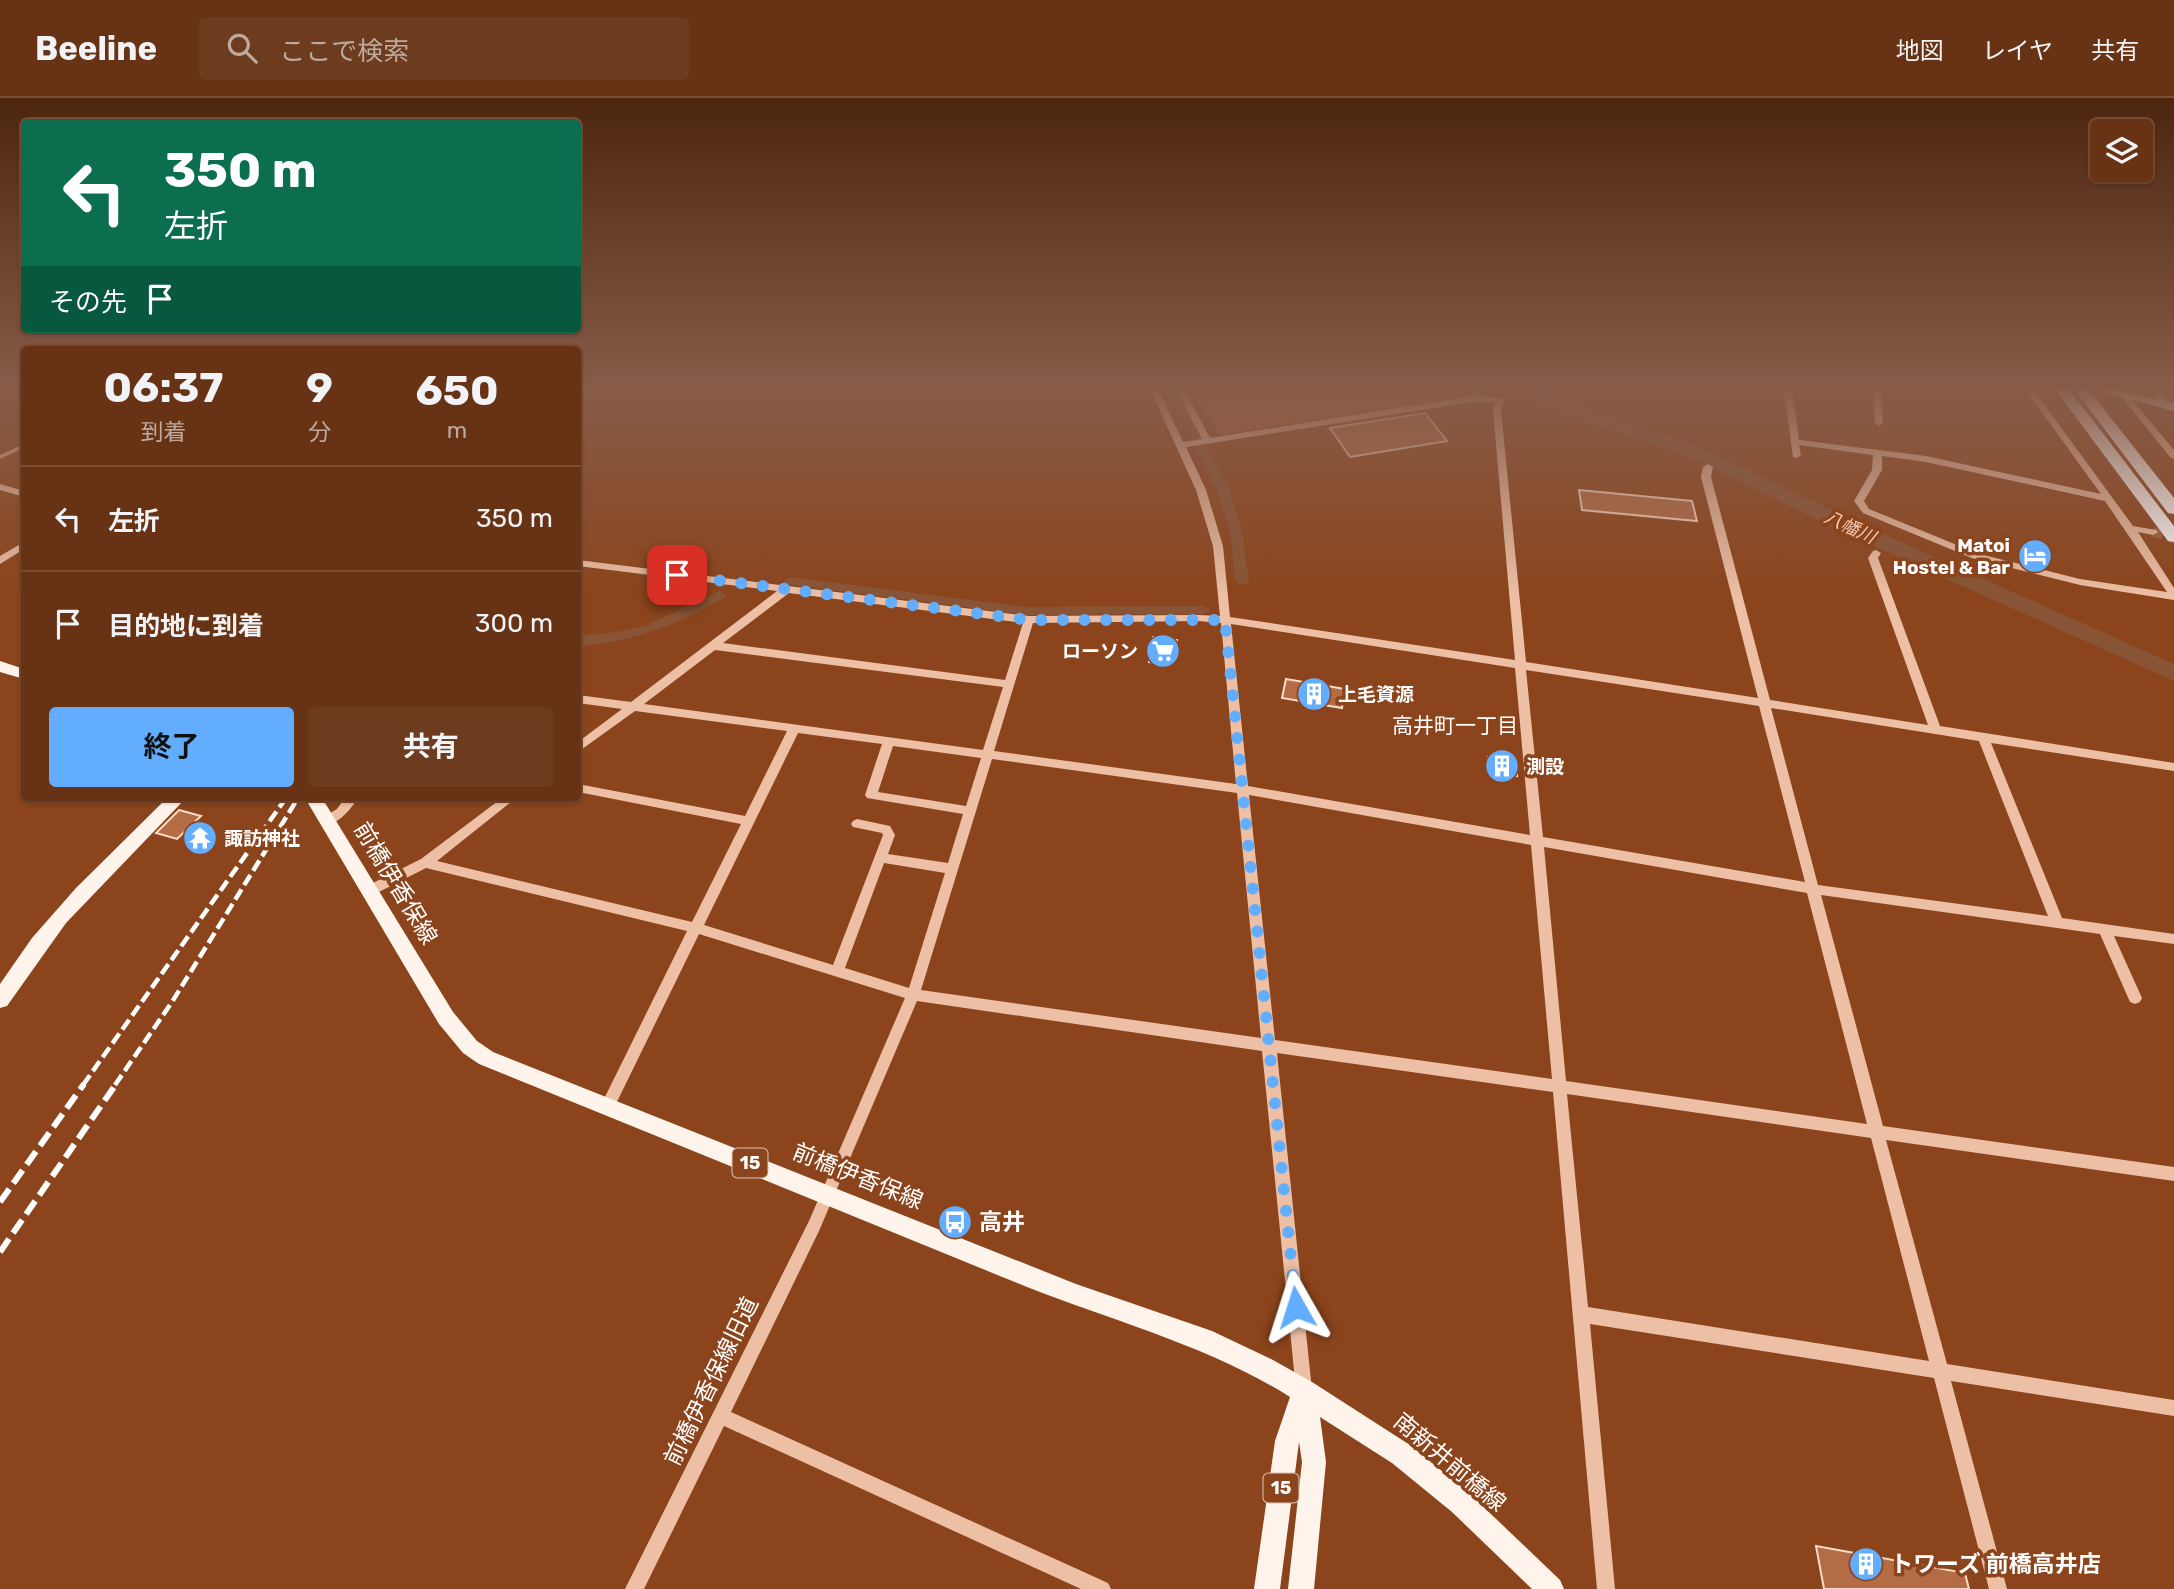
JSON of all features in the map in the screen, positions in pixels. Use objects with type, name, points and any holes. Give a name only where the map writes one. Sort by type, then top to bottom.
[{"type":"highway","points":[[2115,459],[2174,537]]},
{"type":"highway","points":[[2137,459],[2174,509]]},
{"type":"main road","points":[[0,666],[21,673]]},
{"type":"main road","points":[[0,1000],[34,948],[68,906],[175,801]]},
{"type":"main road","name":"前橋伊香保線","points":[[315,801],[446,1018],[470,1047],[494,1063],[829,1194],[1076,1295],[1212,1343],[1304,1390]]},
{"type":"main road","name":"15","points":[[1266,1589],[1287,1441],[1304,1390]]},
{"type":"main road","name":"15","points":[[1301,1589],[1314,1462],[1304,1390]]},
{"type":"main road","name":"南新井前橋線","points":[[1304,1390],[1364,1427],[1431,1478],[1551,1589]]},
{"type":"street","points":[[1187,459],[1201,490],[1217,545],[1304,1390]]},
{"type":"street","points":[[1501,459],[1606,1589]]},
{"type":"street","points":[[1878,459],[1877,470],[1859,501],[1866,511],[1976,556],[2080,582],[2174,596]]},
{"type":"street","points":[[1916,459],[2110,499]]},
{"type":"street","points":[[2080,459],[2174,596]]},
{"type":"street","points":[[1708,467],[1706,477],[1764,703],[1998,1589]]},
{"type":"street","points":[[0,487],[21,493]]},
{"type":"street","points":[[2130,528],[2153,532]]},
{"type":"street","points":[[0,561],[21,547]]},
{"type":"street","points":[[1876,553],[1873,558],[1936,730]]},
{"type":"street","points":[[581,562],[1029,620],[1225,620],[2174,767]]},
{"type":"street","points":[[581,746],[787,589]]},
{"type":"street","name":"前橋伊香保線旧道","points":[[634,1589],[829,1194],[913,995],[1029,620]]},
{"type":"street","points":[[715,646],[1010,684]]},
{"type":"street","points":[[581,699],[1241,789],[1813,889],[2174,939]]},
{"type":"street","points":[[607,1107],[794,729]]},
{"type":"street","points":[[1983,737],[2057,922]]},
{"type":"street","points":[[889,741],[872,795],[971,811]]},
{"type":"street","points":[[581,789],[748,821]]},
{"type":"street","points":[[326,821],[341,813],[350,801]]},
{"type":"street","points":[[369,891],[425,863],[506,801]]},
{"type":"street","points":[[837,972],[888,835],[886,829],[857,824]]},
{"type":"street","points":[[881,858],[953,869]]},
{"type":"street","points":[[425,863],[696,928],[913,995],[2174,1174]]},
{"type":"street","points":[[2104,929],[2135,998]]},
{"type":"street","points":[[1580,1314],[2174,1408]]},
{"type":"street","points":[[719,1415],[1102,1589]]},
{"type":"building","points":[[1579,490],[1692,501],[1697,521],[1582,510]]},
{"type":"building","name":"ローソン","points":[[1153,637],[1177,640],[1173,664],[1149,662]]},
{"type":"building","name":"上毛資源","points":[[1286,679],[1345,689],[1342,708],[1282,698]]},
{"type":"building","name":"測設","points":[[1488,757],[1517,761],[1517,776],[1487,771]]},
{"type":"building","points":[[179,810],[201,816],[177,839],[156,833]]},
{"type":"building","name":"トワーズ 前橋高井店","points":[[1816,1546],[1965,1573],[1969,1589],[1824,1589]]},
{"type":"waterway","points":[[1207,459],[1223,491],[1236,532],[1242,581]]},
{"type":"waterway","name":"八幡川","points":[[1709,459],[1847,526],[2174,673]]},
{"type":"waterway","points":[[790,581],[1026,611],[1203,610]]},
{"type":"waterway","points":[[581,641],[616,637],[652,628],[719,595]]},
{"type":"tunnel","points":[[2153,532],[2174,538]]},
{"type":"railway","points":[[83,1085],[284,801]]},
{"type":"railway","points":[[115,1085],[172,1002],[296,801]]},
{"type":"railway","points":[[0,1202],[84,1084]]},
{"type":"railway","points":[[0,1252],[116,1084]]},
{"type":"place","name":"Matoi Hostel & Bar","points":[[2035,556]]},
{"type":"place","name":"ローソン","points":[[1163,651]]},
{"type":"place","name":"上毛資源","points":[[1314,694]]},
{"type":"place","name":"測設","points":[[1502,766]]},
{"type":"place","name":"諏訪神社","points":[[200,838]]},
{"type":"place","name":"高井","points":[[955,1222]]},
{"type":"place","name":"トワーズ 前橋高井店","points":[[1866,1564]]},
{"type":"district","name":"高井町一丁目","points":[[1455,726]]},
{"type":"route","points":[[677,575],[1029,620],[1225,620],[1296,1307]]}]
